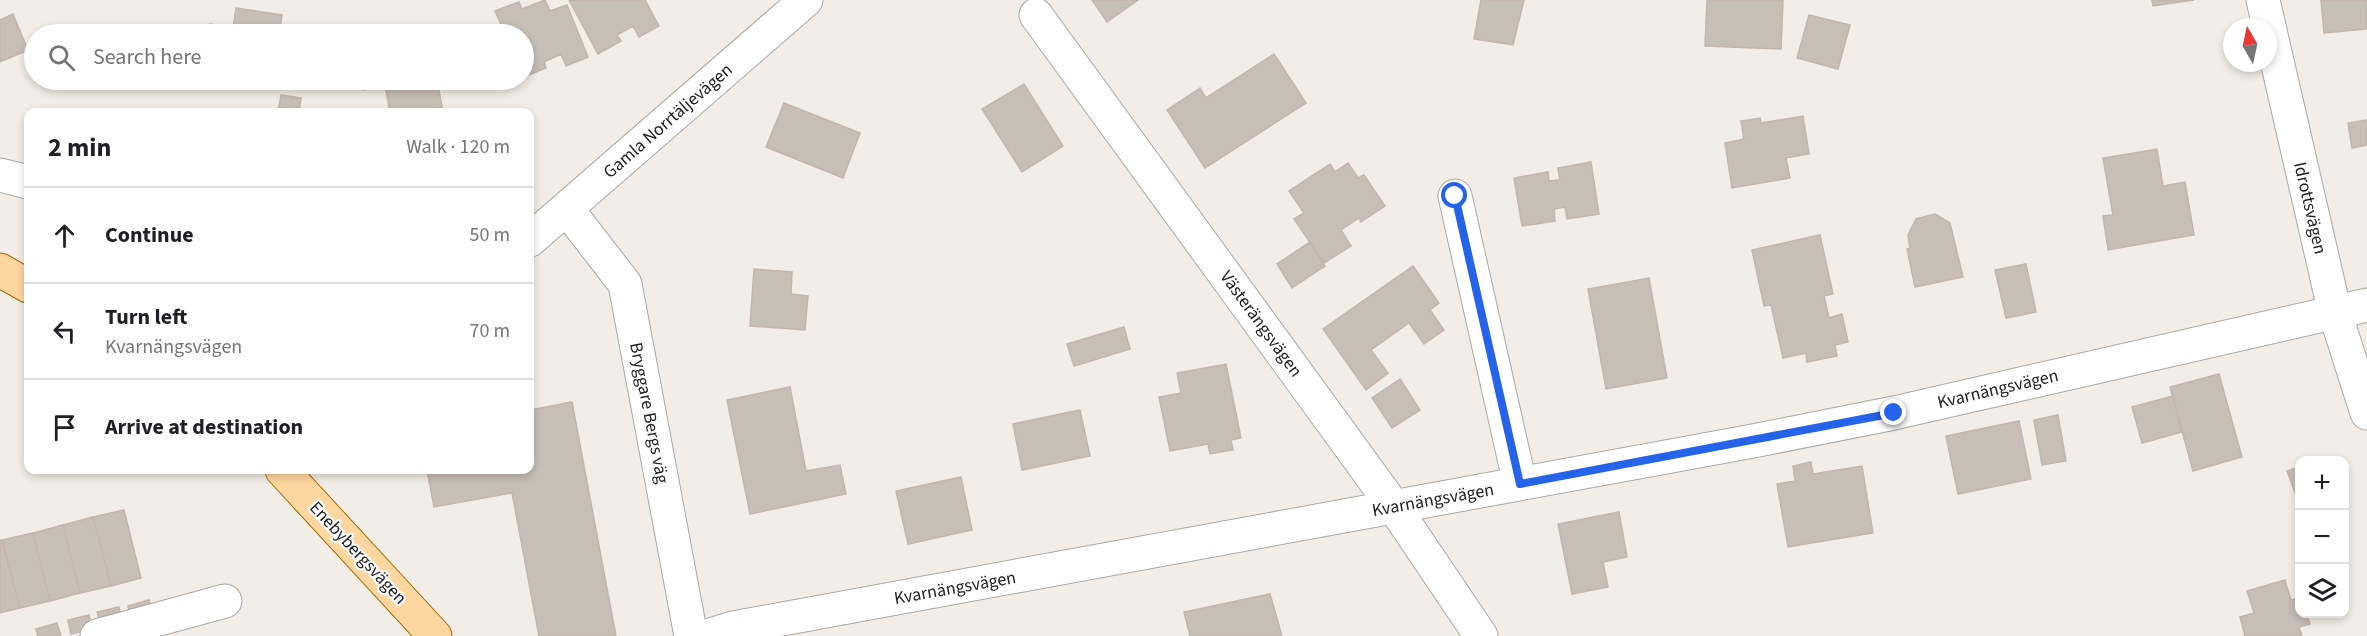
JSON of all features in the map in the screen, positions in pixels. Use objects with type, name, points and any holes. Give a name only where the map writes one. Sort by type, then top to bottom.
[{"type":"main road","points":[[0,270],[24,284]]},
{"type":"main road","name":"Enebybergsvägen","points":[[286,474],[435,636]]},
{"type":"street","name":"Gamla Norrtäljevägen","points":[[534,237],[806,0]]},
{"type":"street","name":"Idrottsvägen","points":[[2263,0],[2335,313],[2367,413]]},
{"type":"street","name":"Västerängsvägen","points":[[1036,15],[1394,507],[1481,636]]},
{"type":"street","points":[[0,176],[24,181]]},
{"type":"street","points":[[1455,196],[1520,484]]},
{"type":"street","name":"Bryggare Bergs väg","points":[[567,209],[625,284],[691,636]]},
{"type":"street","name":"Kvarnängsvägen","points":[[707,636],[733,628],[1894,413],[2367,305]]},
{"type":"street","points":[[96,636],[128,631],[225,601]]},
{"type":"building","points":[[545,0],[550,11],[567,5],[588,57],[566,66],[561,54],[544,62],[546,68],[534,73],[534,24],[501,24],[495,11],[519,2],[522,9]]},
{"type":"building","points":[[569,0],[645,0],[659,26],[639,37],[633,26],[617,35],[621,41],[598,54]]},
{"type":"building","points":[[1092,0],[1138,0],[1107,22]]},
{"type":"building","points":[[1481,0],[1524,0],[1513,45],[1474,39]]},
{"type":"building","points":[[1707,0],[1783,0],[1781,49],[1705,46]]},
{"type":"building","points":[[2152,0],[2194,0],[2153,6]]},
{"type":"building","points":[[2321,0],[2367,0],[2367,29],[2324,33]]},
{"type":"building","points":[[236,8],[282,15],[281,24],[234,24]]},
{"type":"building","points":[[13,14],[24,40],[24,52],[0,62],[0,20]]},
{"type":"building","points":[[1809,15],[1850,25],[1838,69],[1797,58]]},
{"type":"building","points":[[1274,54],[1306,103],[1205,168],[1167,110],[1200,88],[1206,98]]},
{"type":"building","points":[[1024,84],[1063,146],[1022,172],[982,109]]},
{"type":"building","points":[[386,90],[439,90],[442,108],[389,108]]},
{"type":"building","points":[[281,95],[301,98],[300,108],[279,108]]},
{"type":"building","points":[[784,103],[860,133],[843,178],[766,147]]},
{"type":"building","points":[[1803,116],[1809,154],[1786,158],[1790,178],[1732,188],[1725,143],[1744,139],[1741,121],[1760,118],[1761,123]]},
{"type":"building","points":[[2367,120],[2367,145],[2352,148],[2348,123]]},
{"type":"building","points":[[2157,149],[2163,186],[2185,182],[2194,235],[2108,250],[2103,216],[2113,215],[2103,158]]},
{"type":"building","points":[[1591,162],[1599,214],[1567,219],[1565,207],[1554,209],[1555,221],[1522,226],[1514,178],[1548,172],[1549,181],[1560,180],[1558,168]]},
{"type":"building","points":[[1348,163],[1358,178],[1364,175],[1385,206],[1361,222],[1359,218],[1341,230],[1351,246],[1324,263],[1294,219],[1304,213],[1289,191],[1330,164],[1335,172]]},
{"type":"building","points":[[1935,214],[1950,223],[1963,277],[1915,287],[1907,249],[1910,248],[1908,235],[1916,219]]},
{"type":"building","points":[[1820,235],[1833,294],[1824,296],[1829,318],[1842,314],[1848,342],[1835,345],[1837,356],[1807,362],[1806,353],[1783,358],[1771,305],[1764,306],[1752,250]]},
{"type":"building","points":[[1310,242],[1325,266],[1292,288],[1277,264]]},
{"type":"building","points":[[2026,264],[2036,312],[2006,318],[1995,270]]},
{"type":"building","points":[[1413,266],[1439,303],[1430,310],[1444,330],[1424,344],[1409,323],[1371,350],[1388,373],[1366,390],[1323,329]]},
{"type":"building","points":[[754,269],[792,272],[791,294],[808,296],[805,330],[750,326]]},
{"type":"building","points":[[1649,278],[1667,378],[1606,389],[1588,289]]},
{"type":"building","points":[[1124,327],[1130,349],[1074,366],[1067,344]]},
{"type":"building","points":[[1226,364],[1241,438],[1231,440],[1233,450],[1210,454],[1208,444],[1170,451],[1159,397],[1181,393],[1177,373]]},
{"type":"building","points":[[2219,374],[2242,457],[2193,471],[2170,387]]},
{"type":"building","points":[[1400,379],[1420,410],[1392,428],[1372,398]]},
{"type":"building","points":[[790,387],[806,471],[840,465],[846,494],[750,514],[727,400]]},
{"type":"building","points":[[2173,396],[2182,432],[2142,443],[2132,407]]},
{"type":"building","points":[[572,402],[616,636],[539,636],[512,493],[434,507],[428,474],[534,474],[534,409]]},
{"type":"building","points":[[1080,410],[1090,456],[1022,470],[1013,424]]},
{"type":"building","points":[[2058,415],[2066,461],[2042,465],[2034,420]]},
{"type":"building","points":[[2019,421],[2031,479],[1958,494],[1946,436]]},
{"type":"building","points":[[1811,462],[1813,474],[1862,466],[1873,533],[1788,547],[1777,484],[1795,481],[1793,466]]},
{"type":"building","points":[[2295,469],[2295,493],[2287,471]]},
{"type":"building","points":[[961,477],[972,530],[908,544],[896,491]]},
{"type":"building","points":[[124,510],[141,578],[111,586],[93,517]]},
{"type":"building","points":[[1619,512],[1627,557],[1603,562],[1608,587],[1572,594],[1558,524]]},
{"type":"building","points":[[93,517],[111,586],[80,593],[63,525]]},
{"type":"building","points":[[63,525],[80,593],[50,601],[33,533]]},
{"type":"building","points":[[33,533],[50,601],[20,608],[2,540]]},
{"type":"building","points":[[0,540],[2,540],[20,608],[0,613]]},
{"type":"building","points":[[2285,580],[2291,600],[2295,599],[2295,618],[2308,618],[2310,624],[2299,627],[2302,636],[2245,636],[2240,617],[2254,613],[2247,591]]},
{"type":"building","points":[[1270,594],[1282,636],[1190,636],[1184,612]]},
{"type":"building","points":[[149,600],[153,614],[132,619],[128,606]]},
{"type":"building","points":[[119,607],[122,621],[101,626],[97,612]]},
{"type":"building","points":[[89,615],[92,629],[71,634],[68,620]]},
{"type":"building","points":[[57,623],[61,636],[38,636],[36,629]]},
{"type":"route","points":[[1455,196],[1520,484],[1894,413]]}]
